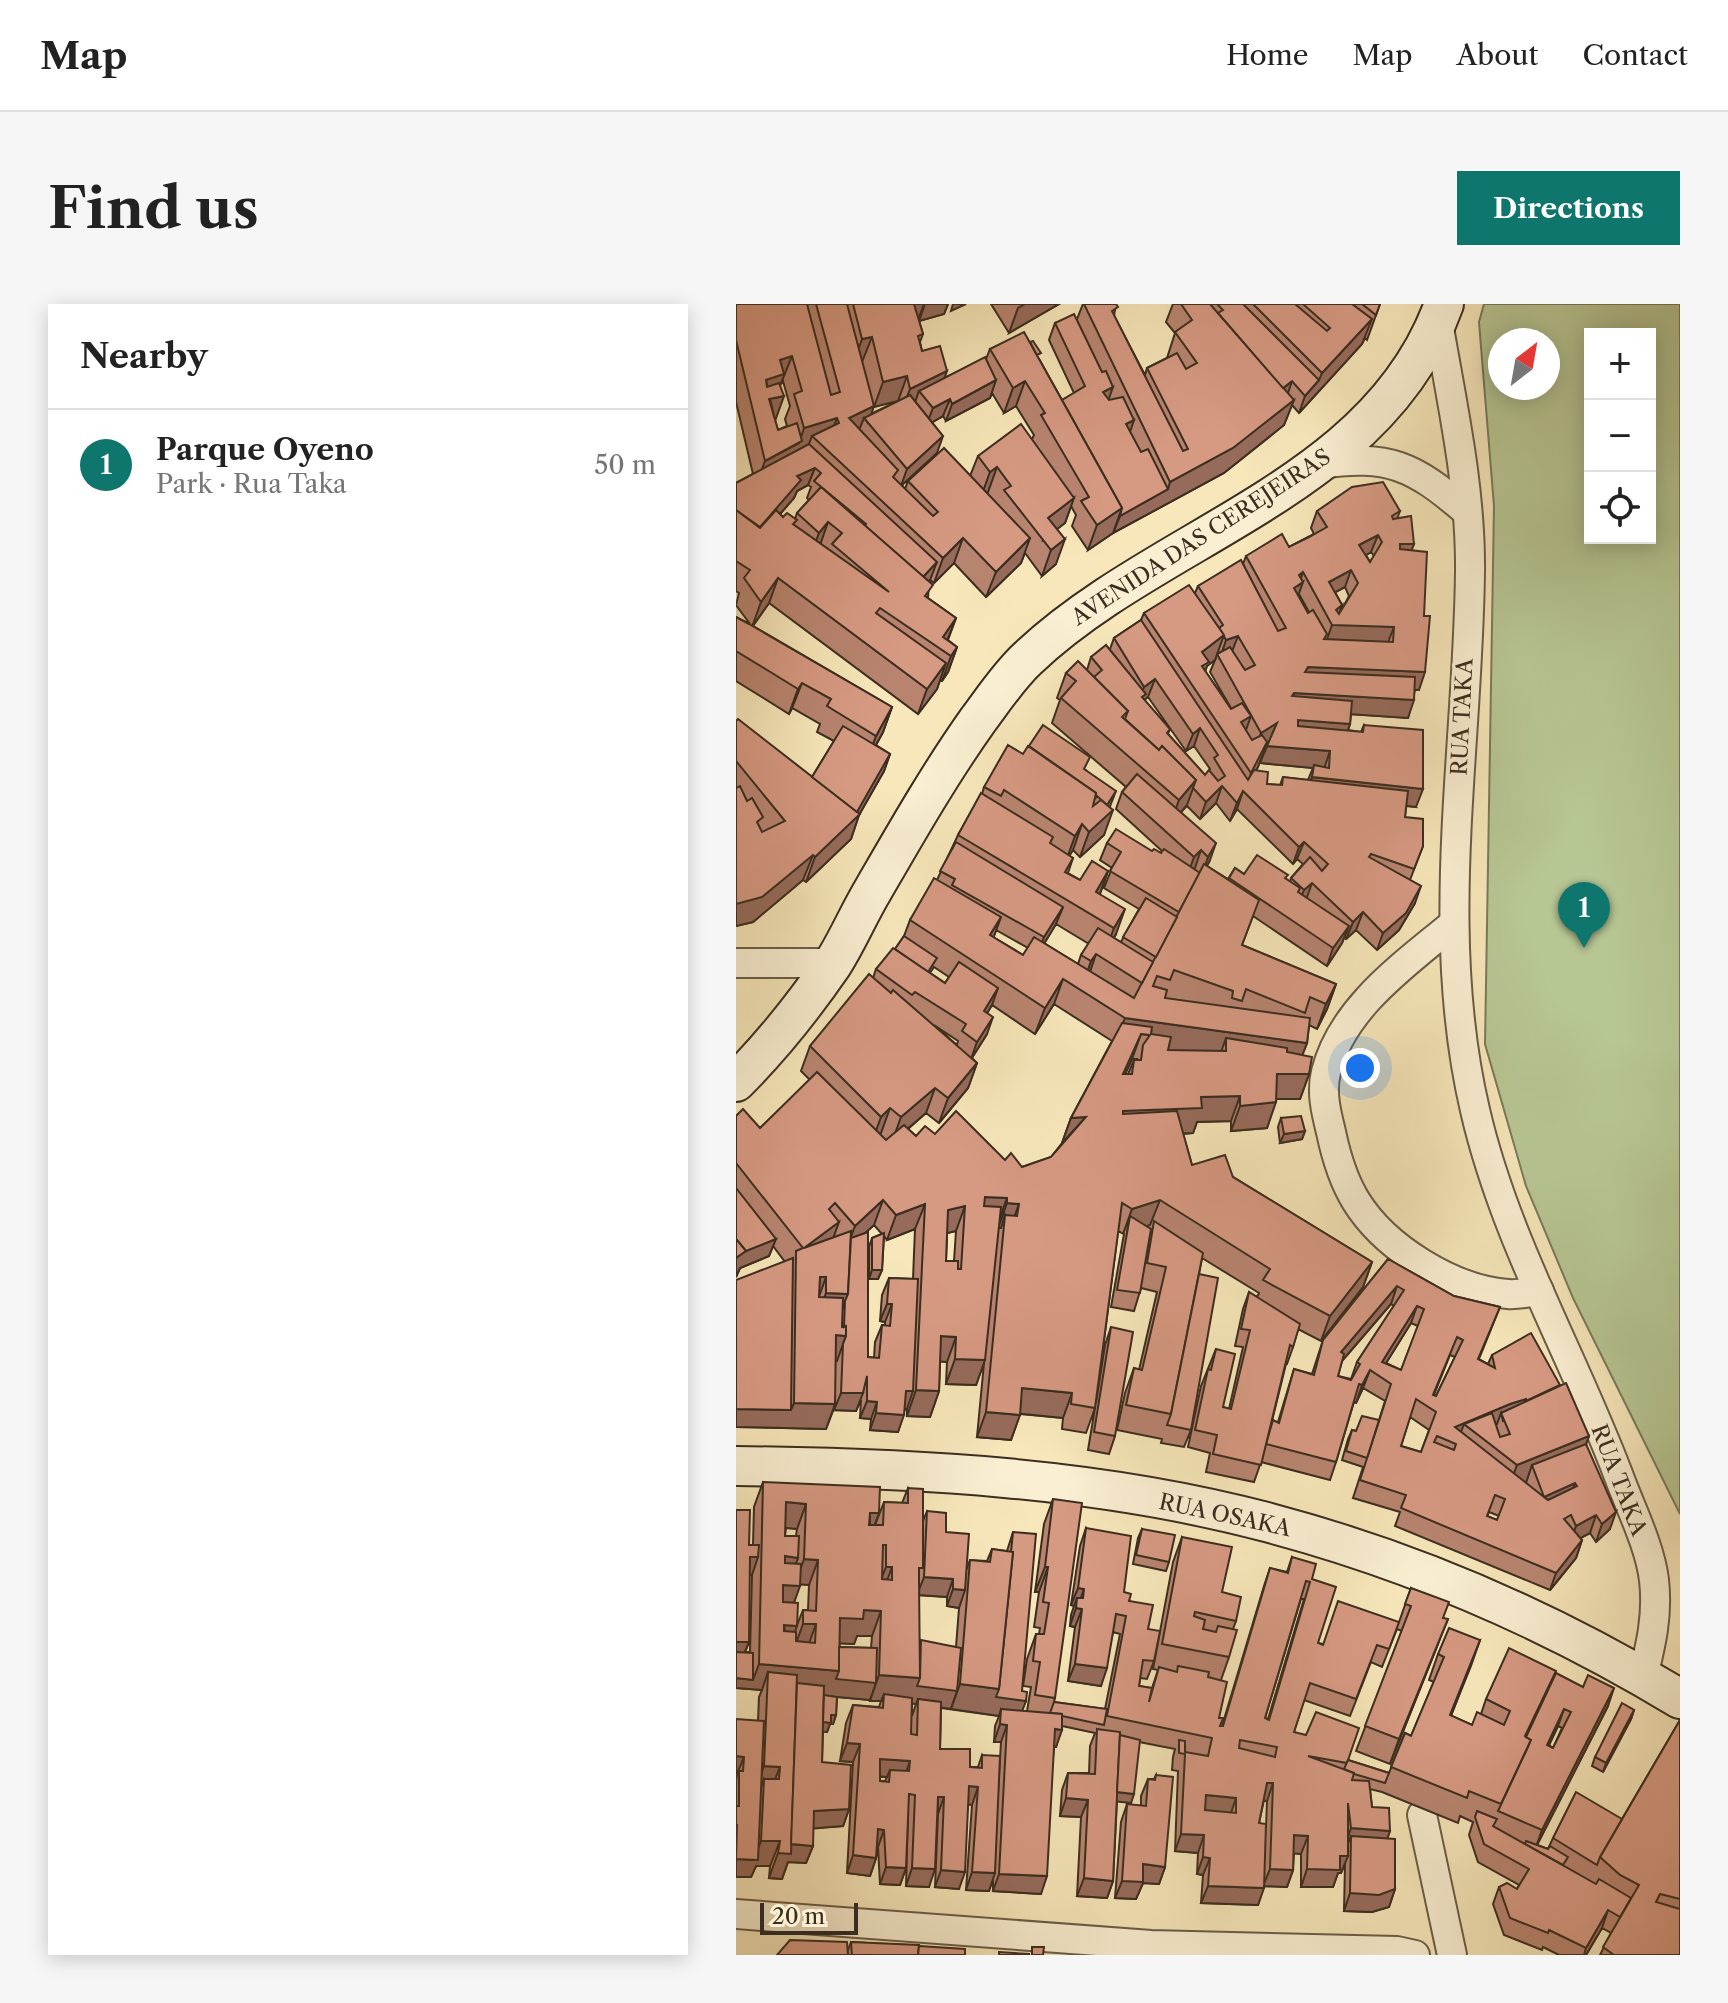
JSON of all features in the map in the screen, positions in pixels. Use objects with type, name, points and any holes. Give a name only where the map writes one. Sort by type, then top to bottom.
[{"type":"main road","name":"AVENIDA DAS CEREJEIRAS","points":[[736,1082],[773,1044],[833,963],[940,775],[1024,661],[1054,634],[1135,577],[1320,464],[1379,410],[1441,313]]},
{"type":"main road","name":"RUA OSAKA","points":[[736,1466],[874,1469],[1088,1488],[1267,1522],[1429,1575],[1498,1604],[1680,1699]]},
{"type":"street","name":"RUA TAKA","points":[[1441,313],[1462,458],[1470,570],[1452,925],[1462,1041],[1486,1154],[1539,1291],[1578,1374],[1654,1576],[1656,1621],[1643,1677]]},
{"type":"street","points":[[1320,464],[1359,458],[1395,464],[1433,483],[1465,510]]},
{"type":"street","points":[[1452,925],[1388,978],[1349,1022],[1326,1071],[1324,1103],[1330,1129],[1344,1180],[1358,1204],[1387,1238],[1432,1267],[1474,1287],[1510,1294],[1539,1291]]},
{"type":"street","points":[[736,963],[833,963]]},
{"type":"street","points":[[1422,1815],[1452,1955]]},
{"type":"street","points":[[736,1914],[1153,1950],[1397,1951],[1415,1955]]},
{"type":"green space","points":[[1484,304],[1680,304],[1680,1514],[1573,1298],[1526,1186],[1485,1044],[1494,506],[1479,322]]},
{"type":"building","points":[[736,304],[807,304],[831,395],[840,392],[816,304],[847,304],[874,406],[849,418],[898,470],[893,477],[933,516],[938,512],[908,481],[944,448],[1030,538],[996,572],[963,538],[943,558],[812,436],[839,423],[837,418],[804,428],[794,394],[802,391],[792,356],[780,360],[784,374],[766,380],[767,387],[779,383],[784,396],[769,399],[778,430],[797,423],[802,441],[765,461],[736,340]]},
{"type":"building","points":[[853,304],[914,304],[923,334],[918,336],[922,351],[940,346],[947,371],[910,389],[907,376],[883,382],[872,337],[862,339]]},
{"type":"building","points":[[1084,304],[1116,304],[1118,307],[1112,311],[1183,451],[1188,449],[1147,368],[1177,353],[1186,369],[1197,363],[1175,332],[1192,320],[1181,304],[1210,304],[1294,400],[1233,448],[1170,482]]},
{"type":"building","points":[[1217,304],[1243,304],[1319,380],[1305,396],[1292,381],[1283,388],[1218,313],[1223,310]]},
{"type":"building","points":[[1253,304],[1295,304],[1327,331],[1330,328],[1303,304],[1352,304],[1372,319],[1322,373]]},
{"type":"building","points":[[1362,304],[1380,304],[1376,315]]},
{"type":"building","points":[[1074,314],[1102,372],[1106,371],[1113,387],[1103,392],[1109,400],[1123,397],[1134,420],[1126,424],[1141,452],[1148,449],[1168,489],[1120,516],[1122,508],[1062,400],[1085,386],[1055,323]]},
{"type":"building","points":[[1024,332],[1122,508],[1097,525],[1081,501],[1089,497],[1041,415],[1045,413],[1025,381],[1013,388],[990,349]]},
{"type":"building","points":[[1033,341],[1041,353],[1037,355],[1030,342]]},
{"type":"building","points":[[985,357],[996,380],[952,404],[950,399],[933,408],[919,391]]},
{"type":"building","points":[[910,395],[943,436],[907,469],[864,418]]},
{"type":"building","points":[[1021,424],[1074,498],[1048,518],[1065,539],[1051,550],[1004,490],[1011,486],[997,467],[990,472],[978,456]]},
{"type":"building","points":[[809,444],[937,562],[923,577],[814,481],[821,473],[815,468],[797,476],[801,480],[760,527],[736,510],[736,483]]},
{"type":"building","points":[[1383,482],[1400,511],[1392,516],[1393,519],[1411,516],[1414,544],[1400,544],[1400,549],[1427,552],[1424,616],[1430,616],[1425,672],[1308,667],[1305,672],[1415,677],[1414,700],[1294,693],[1292,696],[1352,701],[1350,724],[1298,720],[1298,726],[1363,732],[1364,725],[1423,730],[1423,789],[1312,777],[1314,765],[1329,768],[1330,751],[1267,746],[1277,723],[1261,733],[1217,654],[1230,647],[1245,670],[1255,665],[1238,636],[1226,640],[1219,628],[1223,625],[1198,586],[1241,560],[1278,631],[1286,628],[1246,556],[1282,534],[1289,547],[1327,527],[1317,511],[1352,487]],"holes":[[[1378,535],[1382,542],[1370,562],[1359,545]],[[1351,570],[1358,583],[1339,614],[1336,610],[1342,605],[1329,582]],[[1303,572],[1332,625],[1394,627],[1393,642],[1324,639],[1327,634],[1313,610],[1308,613],[1294,588],[1303,582],[1299,575]]]},
{"type":"building","points":[[821,487],[933,585],[925,596],[956,618],[943,637],[957,647],[951,656],[880,608],[876,613],[946,663],[927,689],[778,578],[761,602],[744,578],[750,570],[736,561],[736,510],[760,528],[776,510],[783,517],[787,513],[797,520],[793,524],[889,592],[832,544],[842,533],[828,522],[819,533],[797,513]]},
{"type":"building","points":[[1189,585],[1224,635],[1202,652],[1209,662],[1202,666],[1231,709],[1242,703],[1251,716],[1241,722],[1252,740],[1262,735],[1267,742],[1251,773],[1144,613]]},
{"type":"building","points":[[736,617],[892,707],[876,736],[827,706],[831,699],[802,683],[798,689],[736,651]]},
{"type":"building","points":[[1141,620],[1248,780],[1254,770],[1268,772],[1267,784],[1282,785],[1283,777],[1408,791],[1405,817],[1423,819],[1423,846],[1414,869],[1371,854],[1369,857],[1421,886],[1406,913],[1383,933],[1363,912],[1353,922],[1312,883],[1304,890],[1291,878],[1310,857],[1322,871],[1328,864],[1304,842],[1299,847],[1243,791],[1237,803],[1222,786],[1206,802],[1193,788],[1196,780],[1162,746],[1159,750],[1125,719],[1128,711],[1094,677],[1102,670],[1091,657],[1106,645],[1146,694],[1142,697],[1170,729],[1167,733],[1205,775],[1209,770],[1218,781],[1225,776],[1214,758],[1218,755],[1200,728],[1193,734],[1155,679],[1144,687],[1114,638]]},
{"type":"building","points":[[1078,661],[1128,711],[1122,717],[1159,750],[1162,746],[1196,780],[1179,800],[1061,698],[1076,681],[1066,673]]},
{"type":"building","points":[[738,719],[860,814],[815,857],[813,855],[762,897],[736,904],[736,788],[740,786],[747,801],[752,798],[763,817],[757,822],[762,832],[785,821],[736,761]]},
{"type":"building","points":[[1043,725],[1090,757],[1084,769],[1116,791],[1107,805],[1097,796],[1095,799],[1096,793],[1029,746]]},
{"type":"building","points":[[843,726],[890,754],[857,812],[812,777]]},
{"type":"building","points":[[1008,745],[1023,754],[1028,746],[1096,793],[1093,806],[1101,800],[1113,810],[1089,832],[1082,824],[1075,836],[1004,790],[1001,796],[984,787]]},
{"type":"building","points":[[1137,774],[1216,843],[1208,857],[1201,850],[1194,857],[1122,792]]},
{"type":"building","points":[[981,793],[1053,837],[1050,843],[1073,858],[1065,872],[1080,880],[1092,861],[1108,871],[1096,892],[1125,909],[1114,928],[958,835]]},
{"type":"building","points":[[1116,829],[1152,851],[1161,853],[1164,849],[1200,873],[1179,912],[1110,871],[1121,852],[1107,843]]},
{"type":"building","points":[[956,842],[1063,907],[1044,937],[952,885],[955,879],[940,871]]},
{"type":"building","points":[[1257,855],[1288,875],[1285,878],[1300,888],[1298,892],[1349,926],[1333,948],[1229,878],[1235,868],[1244,874]]},
{"type":"building","points":[[1204,864],[1259,900],[1242,945],[1336,984],[1326,1004],[1310,997],[1305,1013],[1246,989],[1242,1001],[1232,998],[1233,991],[1174,970],[1170,980],[1157,976],[1153,986],[1167,990],[1165,998],[1310,1018],[1307,1043],[1125,1018],[1063,979],[1045,1008],[910,920],[934,878],[1001,917],[990,935],[1023,955],[1034,937],[1134,998]]},
{"type":"building","points":[[1146,898],[1177,917],[1156,957],[1123,937]]},
{"type":"building","points":[[1098,928],[1153,962],[1142,983],[1096,954],[1091,961],[1081,955]]},
{"type":"building","points":[[904,936],[937,958],[928,972],[895,949]]},
{"type":"building","points":[[893,948],[945,983],[959,962],[998,988],[984,1011],[993,1017],[977,1042],[962,1031],[966,1024],[915,992],[912,995],[876,969]]},
{"type":"building","points":[[869,974],[891,993],[893,990],[977,1063],[948,1098],[935,1088],[901,1117],[890,1108],[881,1117],[810,1046]]},
{"type":"building","points":[[1122,1023],[1152,1027],[1151,1034],[1171,1037],[1168,1050],[1226,1051],[1226,1038],[1287,1048],[1287,1052],[1312,1057],[1309,1074],[1277,1074],[1276,1102],[1240,1106],[1240,1096],[1201,1097],[1202,1108],[1123,1111],[1123,1114],[1177,1111],[1192,1165],[1225,1155],[1233,1177],[1372,1262],[1330,1316],[1263,1280],[1270,1269],[1160,1200],[1132,1209],[1122,1203],[1095,1408],[1071,1404],[1072,1393],[1022,1388],[1020,1415],[986,1412],[1005,1215],[1017,1216],[1019,1204],[1007,1203],[1007,1198],[985,1197],[984,1206],[1001,1207],[985,1360],[955,1359],[956,1337],[941,1336],[939,1391],[916,1390],[925,1204],[896,1215],[883,1200],[855,1226],[835,1203],[829,1209],[839,1222],[804,1248],[851,1231],[848,1294],[826,1293],[826,1277],[820,1277],[819,1297],[843,1298],[842,1327],[846,1326],[846,1336],[836,1335],[835,1404],[794,1403],[796,1251],[803,1248],[736,1163],[736,1116],[743,1109],[760,1128],[817,1072],[886,1140],[904,1125],[916,1136],[925,1126],[935,1134],[956,1111],[1005,1160],[1011,1153],[1022,1167],[1051,1157],[1086,1117],[1071,1118]],"holes":[[[1141,1034],[1150,1035],[1143,1045],[1141,1060],[1134,1060],[1132,1074],[1123,1074]],[[965,1206],[961,1269],[958,1269],[958,1261],[946,1261],[948,1210]]]},
{"type":"building","points":[[1301,1116],[1305,1131],[1284,1134],[1281,1118]]},
{"type":"building","points":[[736,1188],[776,1239],[746,1251],[736,1239]]},
{"type":"building","points":[[1130,1216],[1151,1229],[1140,1293],[1117,1290]]},
{"type":"building","points":[[1154,1221],[1203,1253],[1171,1414],[1126,1405],[1134,1368],[1142,1370],[1166,1267],[1147,1263]]},
{"type":"building","points":[[868,1232],[868,1357],[879,1358],[882,1325],[890,1326],[892,1304],[887,1304],[889,1278],[918,1279],[913,1391],[906,1391],[904,1415],[876,1413],[877,1402],[867,1401],[867,1376],[863,1393],[841,1393],[851,1238]]},
{"type":"building","points":[[884,1233],[882,1270],[872,1270],[872,1238]]},
{"type":"building","points":[[736,1239],[746,1251],[736,1258]]},
{"type":"building","points":[[793,1258],[791,1410],[736,1409],[736,1280]]},
{"type":"building","points":[[1388,1259],[1454,1296],[1500,1307],[1478,1359],[1495,1368],[1492,1355],[1531,1333],[1560,1385],[1455,1427],[1544,1497],[1532,1465],[1586,1444],[1616,1512],[1602,1524],[1596,1515],[1576,1526],[1571,1515],[1564,1519],[1582,1540],[1556,1573],[1401,1508],[1406,1495],[1360,1480],[1391,1384],[1370,1370],[1362,1385],[1359,1384],[1336,1462],[1266,1444],[1273,1420],[1279,1423],[1294,1369],[1314,1375],[1323,1340]],"holes":[[[1397,1286],[1404,1290],[1357,1362],[1360,1364],[1351,1380],[1338,1376],[1344,1354],[1341,1352]],[[1417,1306],[1424,1309],[1401,1370],[1382,1362]],[[1457,1337],[1463,1340],[1436,1396],[1433,1395]],[[1416,1399],[1436,1412],[1421,1452],[1401,1446]],[[1437,1436],[1456,1444],[1454,1450],[1434,1442]],[[1575,1483],[1577,1486],[1548,1500],[1544,1497]],[[1495,1495],[1505,1499],[1497,1520],[1487,1516]]]},
{"type":"building","points":[[1199,1274],[1218,1278],[1191,1430],[1167,1425]]},
{"type":"building","points":[[1249,1292],[1300,1324],[1293,1347],[1290,1345],[1261,1465],[1213,1454],[1217,1435],[1195,1430],[1208,1369],[1211,1370],[1216,1349],[1235,1354],[1223,1407],[1231,1409],[1250,1330],[1241,1329]]},
{"type":"building","points":[[1111,1327],[1133,1332],[1115,1436],[1094,1432]]},
{"type":"building","points":[[1566,1383],[1589,1436],[1517,1465],[1464,1424],[1492,1413],[1500,1437],[1510,1434],[1501,1413]]},
{"type":"building","points":[[1362,1416],[1379,1420],[1367,1458],[1346,1451],[1352,1430],[1356,1431]]},
{"type":"building","points":[[763,1482],[880,1487],[879,1513],[870,1513],[869,1525],[883,1525],[884,1502],[908,1503],[908,1488],[923,1489],[923,1568],[919,1568],[920,1678],[879,1675],[881,1611],[864,1610],[863,1619],[840,1618],[839,1671],[759,1664]],"holes":[[[786,1502],[806,1504],[804,1559],[818,1560],[816,1611],[803,1610],[803,1624],[816,1624],[815,1643],[796,1641],[796,1632],[784,1631],[784,1625],[797,1626],[798,1603],[783,1602],[783,1585],[800,1586],[801,1564],[785,1563],[785,1556],[798,1558],[799,1536],[785,1536]],[[883,1545],[886,1545],[886,1567],[892,1567],[892,1580],[882,1579]]]},
{"type":"building","points":[[1053,1499],[1082,1503],[1055,1698],[1035,1695],[1040,1662],[1033,1661],[1036,1634],[1044,1634],[1049,1603],[1043,1602]]},
{"type":"building","points":[[736,1510],[750,1510],[749,1545],[759,1545],[758,1557],[750,1557],[749,1642],[736,1642]]},
{"type":"building","points":[[927,1511],[946,1513],[946,1532],[969,1534],[965,1590],[953,1589],[953,1579],[924,1577]]},
{"type":"building","points":[[1086,1528],[1131,1536],[1124,1592],[1131,1594],[1129,1601],[1153,1605],[1148,1629],[1160,1631],[1154,1661],[1143,1660],[1139,1686],[1152,1688],[1149,1702],[1159,1667],[1177,1672],[1178,1666],[1209,1672],[1208,1677],[1227,1682],[1220,1726],[1223,1726],[1270,1568],[1288,1573],[1292,1557],[1316,1564],[1312,1579],[1336,1587],[1318,1643],[1323,1645],[1338,1601],[1399,1622],[1389,1649],[1377,1645],[1356,1699],[1310,1683],[1294,1732],[1306,1735],[1316,1712],[1359,1728],[1347,1763],[1308,1756],[1354,1773],[1352,1780],[1369,1781],[1372,1807],[1389,1808],[1390,1831],[1351,1828],[1348,1803],[1348,1856],[1340,1856],[1340,1870],[1307,1869],[1308,1836],[1294,1835],[1293,1870],[1270,1869],[1273,1783],[1267,1783],[1259,1823],[1266,1824],[1264,1888],[1208,1886],[1210,1858],[1203,1857],[1204,1835],[1181,1834],[1185,1754],[1179,1753],[1179,1740],[1185,1741],[1185,1752],[1208,1756],[1212,1738],[1107,1716],[1126,1616],[1116,1614],[1107,1668],[1075,1664],[1082,1609],[1076,1608],[1077,1598],[1083,1598],[1084,1589],[1078,1588]],"holes":[[[1306,1581],[1310,1582],[1269,1720],[1265,1718]],[[1240,1740],[1277,1747],[1275,1757],[1239,1748]],[[1206,1795],[1236,1798],[1236,1813],[1205,1810]]]},
{"type":"building","points":[[1142,1529],[1175,1535],[1169,1562],[1136,1555]]},
{"type":"building","points":[[1013,1532],[1036,1534],[1022,1691],[1027,1692],[1026,1701],[996,1697]]},
{"type":"building","points":[[1182,1537],[1232,1547],[1222,1592],[1241,1597],[1236,1621],[1195,1612],[1194,1616],[1205,1620],[1203,1629],[1216,1632],[1218,1626],[1237,1630],[1229,1657],[1162,1644]]},
{"type":"building","points":[[992,1549],[1013,1552],[999,1689],[960,1684],[970,1560],[990,1562]]},
{"type":"building","points":[[1411,1588],[1449,1602],[1443,1618],[1448,1619],[1399,1739],[1365,1726],[1411,1606],[1405,1604]]},
{"type":"building","points":[[1449,1628],[1480,1640],[1450,1715],[1472,1725],[1477,1712],[1504,1725],[1510,1711],[1486,1699],[1509,1648],[1556,1671],[1525,1736],[1531,1740],[1501,1804],[1469,1791],[1467,1798],[1391,1767],[1405,1733],[1411,1736],[1444,1657],[1438,1654]]},
{"type":"building","points":[[921,1640],[961,1648],[957,1691],[917,1686]]},
{"type":"building","points":[[839,1647],[877,1648],[876,1683],[836,1679]]},
{"type":"building","points":[[736,1652],[753,1653],[753,1680],[736,1678]]},
{"type":"building","points":[[768,1672],[797,1675],[791,1854],[778,1853],[780,1841],[761,1841],[764,1779],[779,1779],[780,1767],[764,1766]]},
{"type":"building","points":[[1556,1673],[1583,1687],[1588,1675],[1614,1688],[1542,1830],[1498,1811],[1531,1740],[1526,1737]],"holes":[[[1564,1709],[1571,1712],[1553,1748],[1547,1745]]]},
{"type":"building","points":[[797,1683],[824,1686],[822,1762],[851,1765],[849,1809],[814,1811],[813,1846],[791,1844]]},
{"type":"building","points":[[884,1694],[912,1698],[911,1734],[917,1735],[918,1699],[941,1702],[940,1749],[970,1749],[970,1767],[982,1768],[982,1755],[1000,1756],[995,1873],[972,1872],[978,1787],[969,1786],[965,1872],[941,1870],[944,1797],[938,1797],[935,1869],[912,1868],[915,1795],[909,1794],[906,1868],[886,1867],[884,1830],[878,1829],[876,1858],[853,1855],[860,1744],[847,1743],[853,1705],[883,1708]],"holes":[[[880,1759],[910,1761],[909,1771],[890,1770],[889,1782],[880,1781]]]},
{"type":"building","points":[[824,1695],[837,1697],[836,1715],[831,1715],[831,1723],[823,1722]]},
{"type":"building","points":[[1054,1702],[1107,1709],[1104,1725],[1050,1713]]},
{"type":"building","points":[[1622,1703],[1634,1710],[1606,1763],[1595,1757]]},
{"type":"building","points":[[1001,1709],[1062,1714],[1062,1730],[1055,1729],[1047,1876],[999,1874],[1007,1725],[1000,1724]]},
{"type":"building","points":[[736,1719],[764,1721],[758,1860],[736,1859],[736,1806],[739,1806],[739,1771],[743,1771],[744,1757],[736,1756]]},
{"type":"building","points":[[1680,1720],[1680,1899],[1660,1894],[1656,1902],[1680,1909],[1680,1955],[1614,1955],[1603,1947],[1639,1885],[1620,1875],[1600,1857]]},
{"type":"building","points":[[1097,1729],[1120,1732],[1113,1881],[1084,1878],[1088,1800],[1066,1798],[1068,1773],[1095,1774]]},
{"type":"building","points":[[1120,1735],[1140,1740],[1134,1794],[1117,1792]]},
{"type":"building","points":[[1348,1760],[1389,1773],[1385,1783],[1344,1769]]},
{"type":"building","points":[[1156,1775],[1173,1777],[1165,1867],[1143,1864],[1143,1882],[1122,1881],[1127,1804],[1146,1806],[1148,1779],[1155,1780]]},
{"type":"building","points":[[1576,1792],[1622,1819],[1597,1865],[1553,1838]]},
{"type":"building","points":[[1477,1811],[1497,1819],[1493,1826],[1596,1884],[1599,1879],[1631,1898],[1620,1917],[1608,1910],[1586,1948],[1549,1930],[1548,1933],[1510,1918],[1499,1887],[1507,1883],[1517,1889],[1529,1869],[1484,1844],[1475,1817]]},
{"type":"building","points":[[1351,1836],[1395,1839],[1395,1889],[1379,1895],[1350,1893]]},
{"type":"building","points":[[1526,1841],[1548,1849],[1550,1846],[1568,1857],[1563,1865],[1525,1844]]},
{"type":"building","points":[[790,1940],[847,1942],[848,1955],[777,1955]]},
{"type":"building","points":[[851,1942],[919,1945],[918,1955],[852,1955]]},
{"type":"building","points":[[919,1946],[965,1949],[965,1955],[918,1955]]},
{"type":"building","points":[[1032,1947],[1044,1947],[1043,1955],[1032,1955]]},
{"type":"building","points":[[999,1952],[1029,1954],[1029,1955],[999,1955]]},
{"type":"place","name":"Parque Oyeno","points":[[1584,948]]}]
